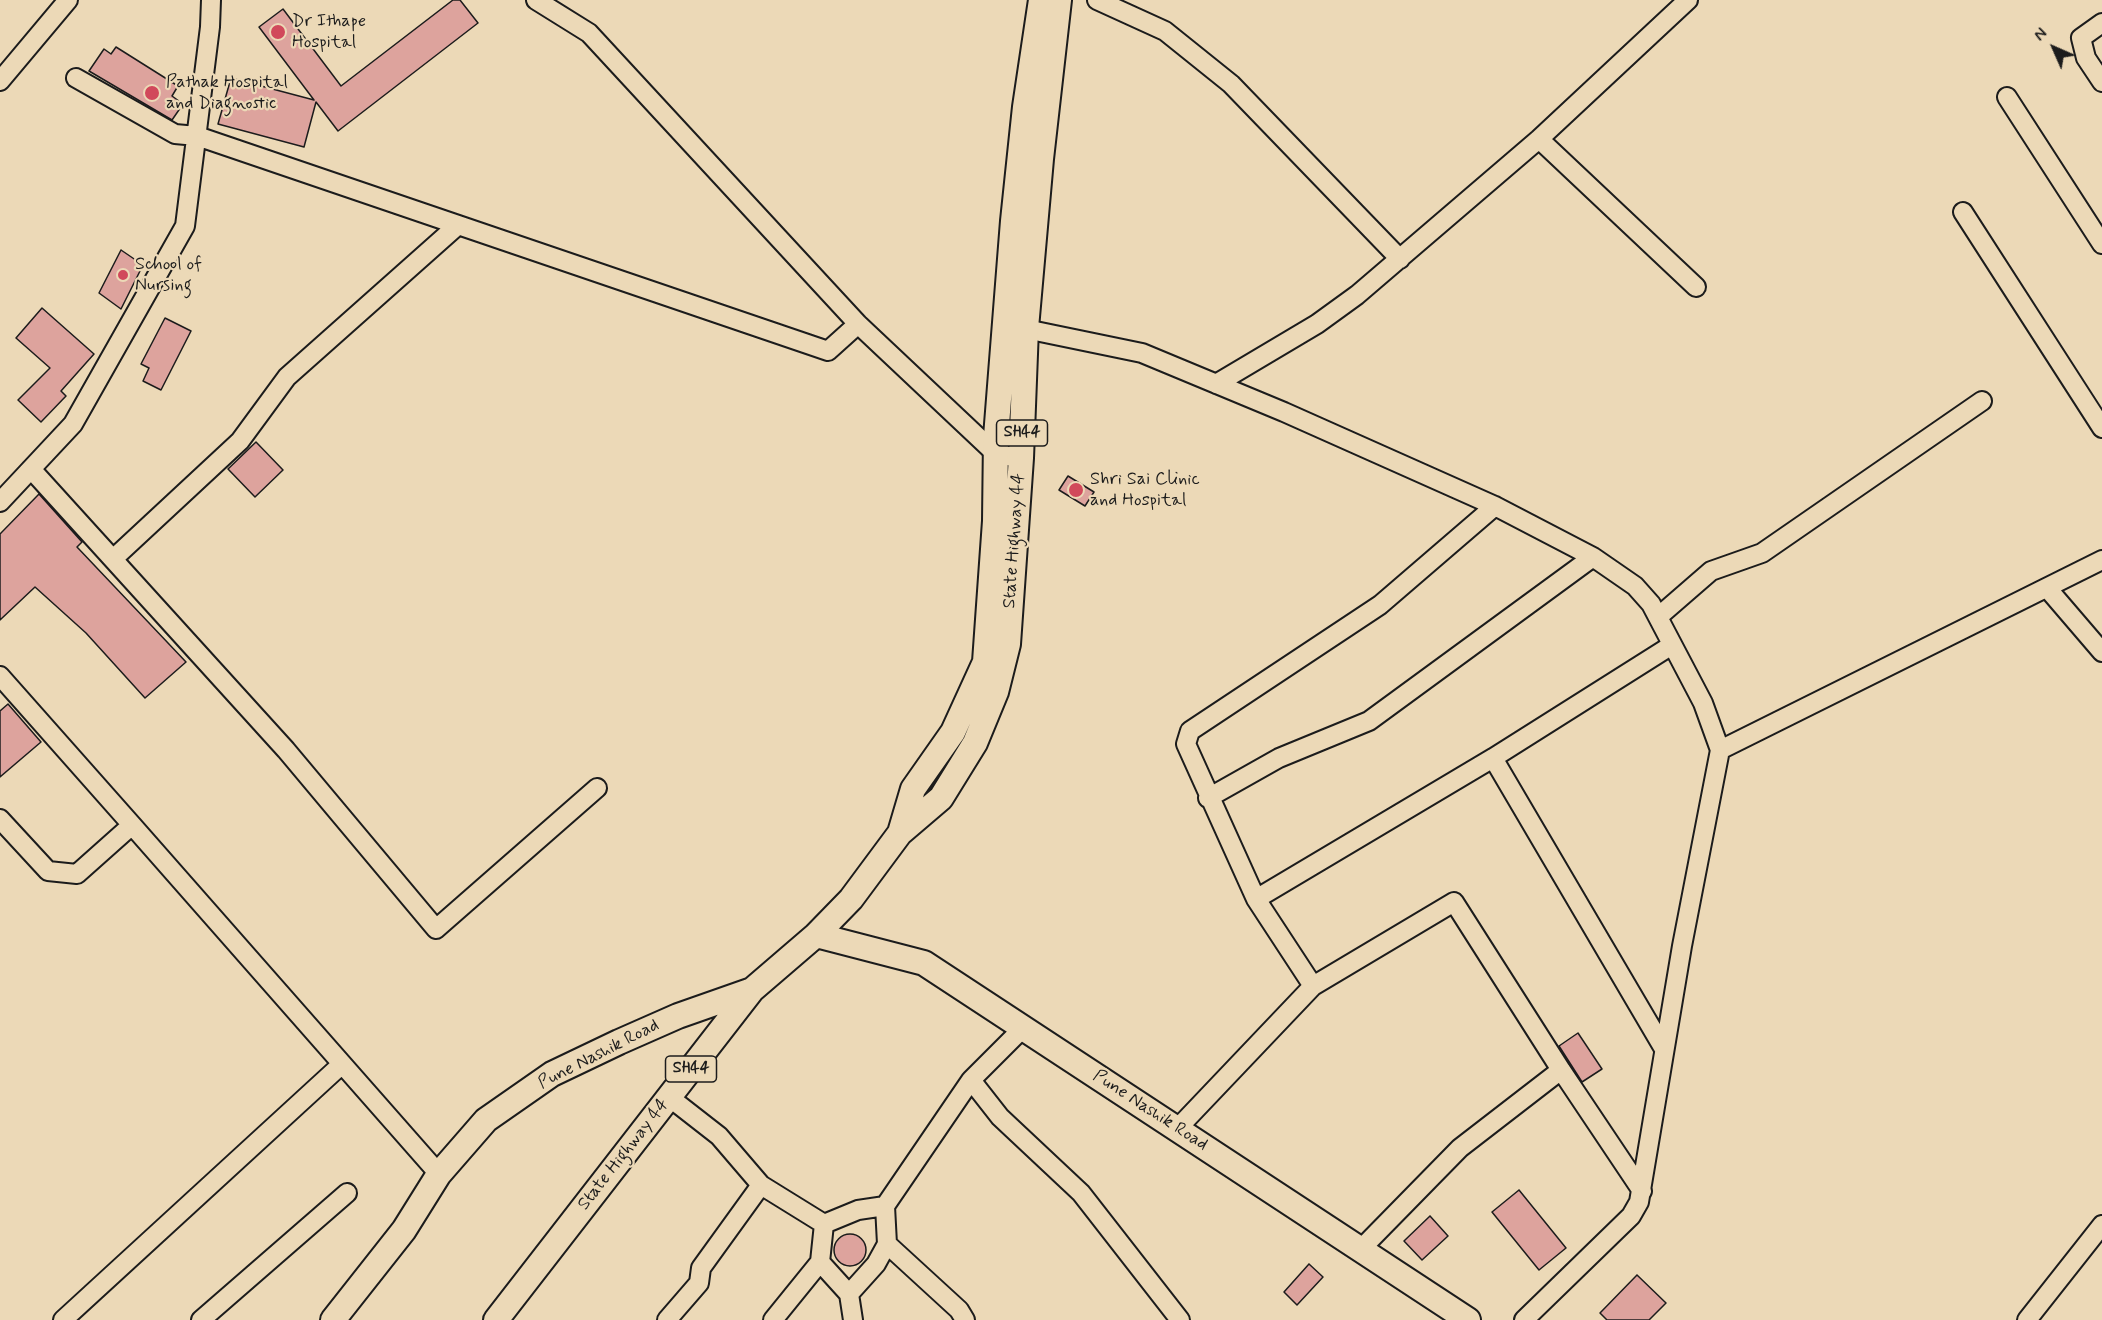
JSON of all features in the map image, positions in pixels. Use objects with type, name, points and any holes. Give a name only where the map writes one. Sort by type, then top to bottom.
[{"type":"main road","name":"State Highway 44","points":[[496,1320],[752,990],[816,935],[850,899],[900,832],[941,798],[975,743],[994,665],[1021,458],[1016,327],[1025,107],[1041,0]]},
{"type":"main road","name":"State Highway 44","points":[[994,665],[996,454],[1041,159],[1059,0]]},
{"type":"main road","name":"Pune Nashik Road","points":[[816,935],[924,963],[1468,1320]]},
{"type":"main road","name":"Pune Nashik Road","points":[[333,1320],[404,1230],[439,1174],[486,1120],[552,1074],[678,1016],[752,990]]},
{"type":"street","points":[[0,81],[68,0]]},
{"type":"street","points":[[0,502],[73,424],[185,226],[210,27],[211,0]]},
{"type":"street","points":[[536,0],[589,33],[858,324],[996,454],[1021,458]]},
{"type":"street","points":[[1097,0],[1164,31],[1231,84],[1400,259]]},
{"type":"street","points":[[1216,384],[1317,324],[1400,259],[1539,139],[1688,0]]},
{"type":"street","points":[[2102,23],[2082,38],[2086,58],[2102,82]]},
{"type":"street","points":[[76,78],[175,134],[197,136],[828,351],[858,324]]},
{"type":"street","points":[[2007,97],[2102,244]]},
{"type":"street","points":[[1539,139],[1696,287]]},
{"type":"street","points":[[1963,212],[2102,428]]},
{"type":"street","points":[[113,560],[240,441],[287,376],[458,225]]},
{"type":"street","points":[[1016,327],[1142,353],[1495,506],[1593,557],[1635,586],[1651,604],[1703,703],[1720,750],[1664,1049],[1639,1202],[1630,1216],[1524,1320]]},
{"type":"street","points":[[1658,617],[1711,571],[1762,553],[1982,401]]},
{"type":"street","points":[[31,469],[286,750],[436,928],[597,788]]},
{"type":"street","points":[[1313,986],[1256,899],[1185,744],[1190,731],[1380,605],[1495,506]]},
{"type":"street","points":[[1208,798],[1279,758],[1369,721],[1593,557]]},
{"type":"street","points":[[1720,750],[2048,589],[2102,560]]},
{"type":"street","points":[[2048,589],[2102,652]]},
{"type":"street","points":[[1256,899],[1493,758],[1672,645]]},
{"type":"street","points":[[0,676],[439,1174]]},
{"type":"street","points":[[1493,758],[1664,1049]]},
{"type":"street","points":[[0,819],[48,871],[77,874],[132,825]]},
{"type":"street","points":[[1177,1129],[1313,986],[1454,902],[1561,1070],[1642,1191]]},
{"type":"street","points":[[849,1294],[876,1264],[887,1244],[885,1206],[970,1080],[1023,1028]]},
{"type":"street","points":[[63,1320],[341,1065]]},
{"type":"street","points":[[1361,1249],[1460,1148],[1561,1070]]},
{"type":"street","points":[[970,1080],[1000,1118],[1081,1193],[1180,1320]]},
{"type":"street","points":[[669,1097],[719,1136],[761,1185],[824,1224]]},
{"type":"street","points":[[667,1320],[699,1283],[701,1268],[761,1185]]},
{"type":"street","points":[[201,1320],[347,1193]]},
{"type":"street","points":[[824,1224],[858,1210],[885,1206]]},
{"type":"street","points":[[773,1320],[820,1262],[824,1224]]},
{"type":"street","points":[[2027,1320],[2102,1225]]},
{"type":"street","points":[[887,1244],[959,1310],[965,1320]]},
{"type":"street","points":[[820,1262],[849,1294],[853,1320]]},
{"type":"building","points":[[453,0],[460,0],[478,23],[338,131],[316,102],[304,147],[218,124],[231,78],[314,100],[259,27],[283,9],[341,86]]},
{"type":"building","points":[[116,47],[178,86],[172,96],[183,104],[172,120],[89,71],[104,49],[111,54]]},
{"type":"building","name":"School of Nursing","points":[[121,250],[143,265],[121,309],[99,293]]},
{"type":"building","points":[[42,308],[94,354],[61,391],[66,396],[41,422],[18,400],[50,368],[16,338]]},
{"type":"building","points":[[165,318],[191,331],[161,390],[143,381],[149,368],[141,364]]},
{"type":"building","points":[[256,442],[283,470],[255,497],[228,469]]},
{"type":"building","points":[[1068,476],[1094,492],[1085,506],[1059,490]]},
{"type":"building","points":[[39,494],[82,542],[77,547],[186,662],[145,698],[86,633],[35,587],[0,620],[0,534]]},
{"type":"building","points":[[8,704],[41,742],[0,777],[0,711]]},
{"type":"building","points":[[1578,1033],[1602,1069],[1582,1082],[1559,1046]]},
{"type":"building","points":[[1519,1190],[1566,1248],[1539,1270],[1492,1212]]},
{"type":"building","points":[[1430,1216],[1448,1236],[1422,1260],[1404,1241]]},
{"type":"building","points":[[850,1234],[861,1239],[866,1250],[861,1261],[850,1266],[839,1261],[834,1250],[839,1239]]},
{"type":"building","points":[[1309,1264],[1323,1277],[1297,1305],[1284,1292]]},
{"type":"building","points":[[1637,1275],[1666,1303],[1649,1320],[1607,1320],[1600,1313]]},
{"type":"place","name":"Dr Ithape Hospital","points":[[278,32]]},
{"type":"place","name":"Pathak Hospital and Diagnostic","points":[[152,93]]},
{"type":"place","name":"School of Nursing","points":[[123,275]]},
{"type":"place","name":"Shri Sai Clinic and Hospital","points":[[1076,490]]}]
